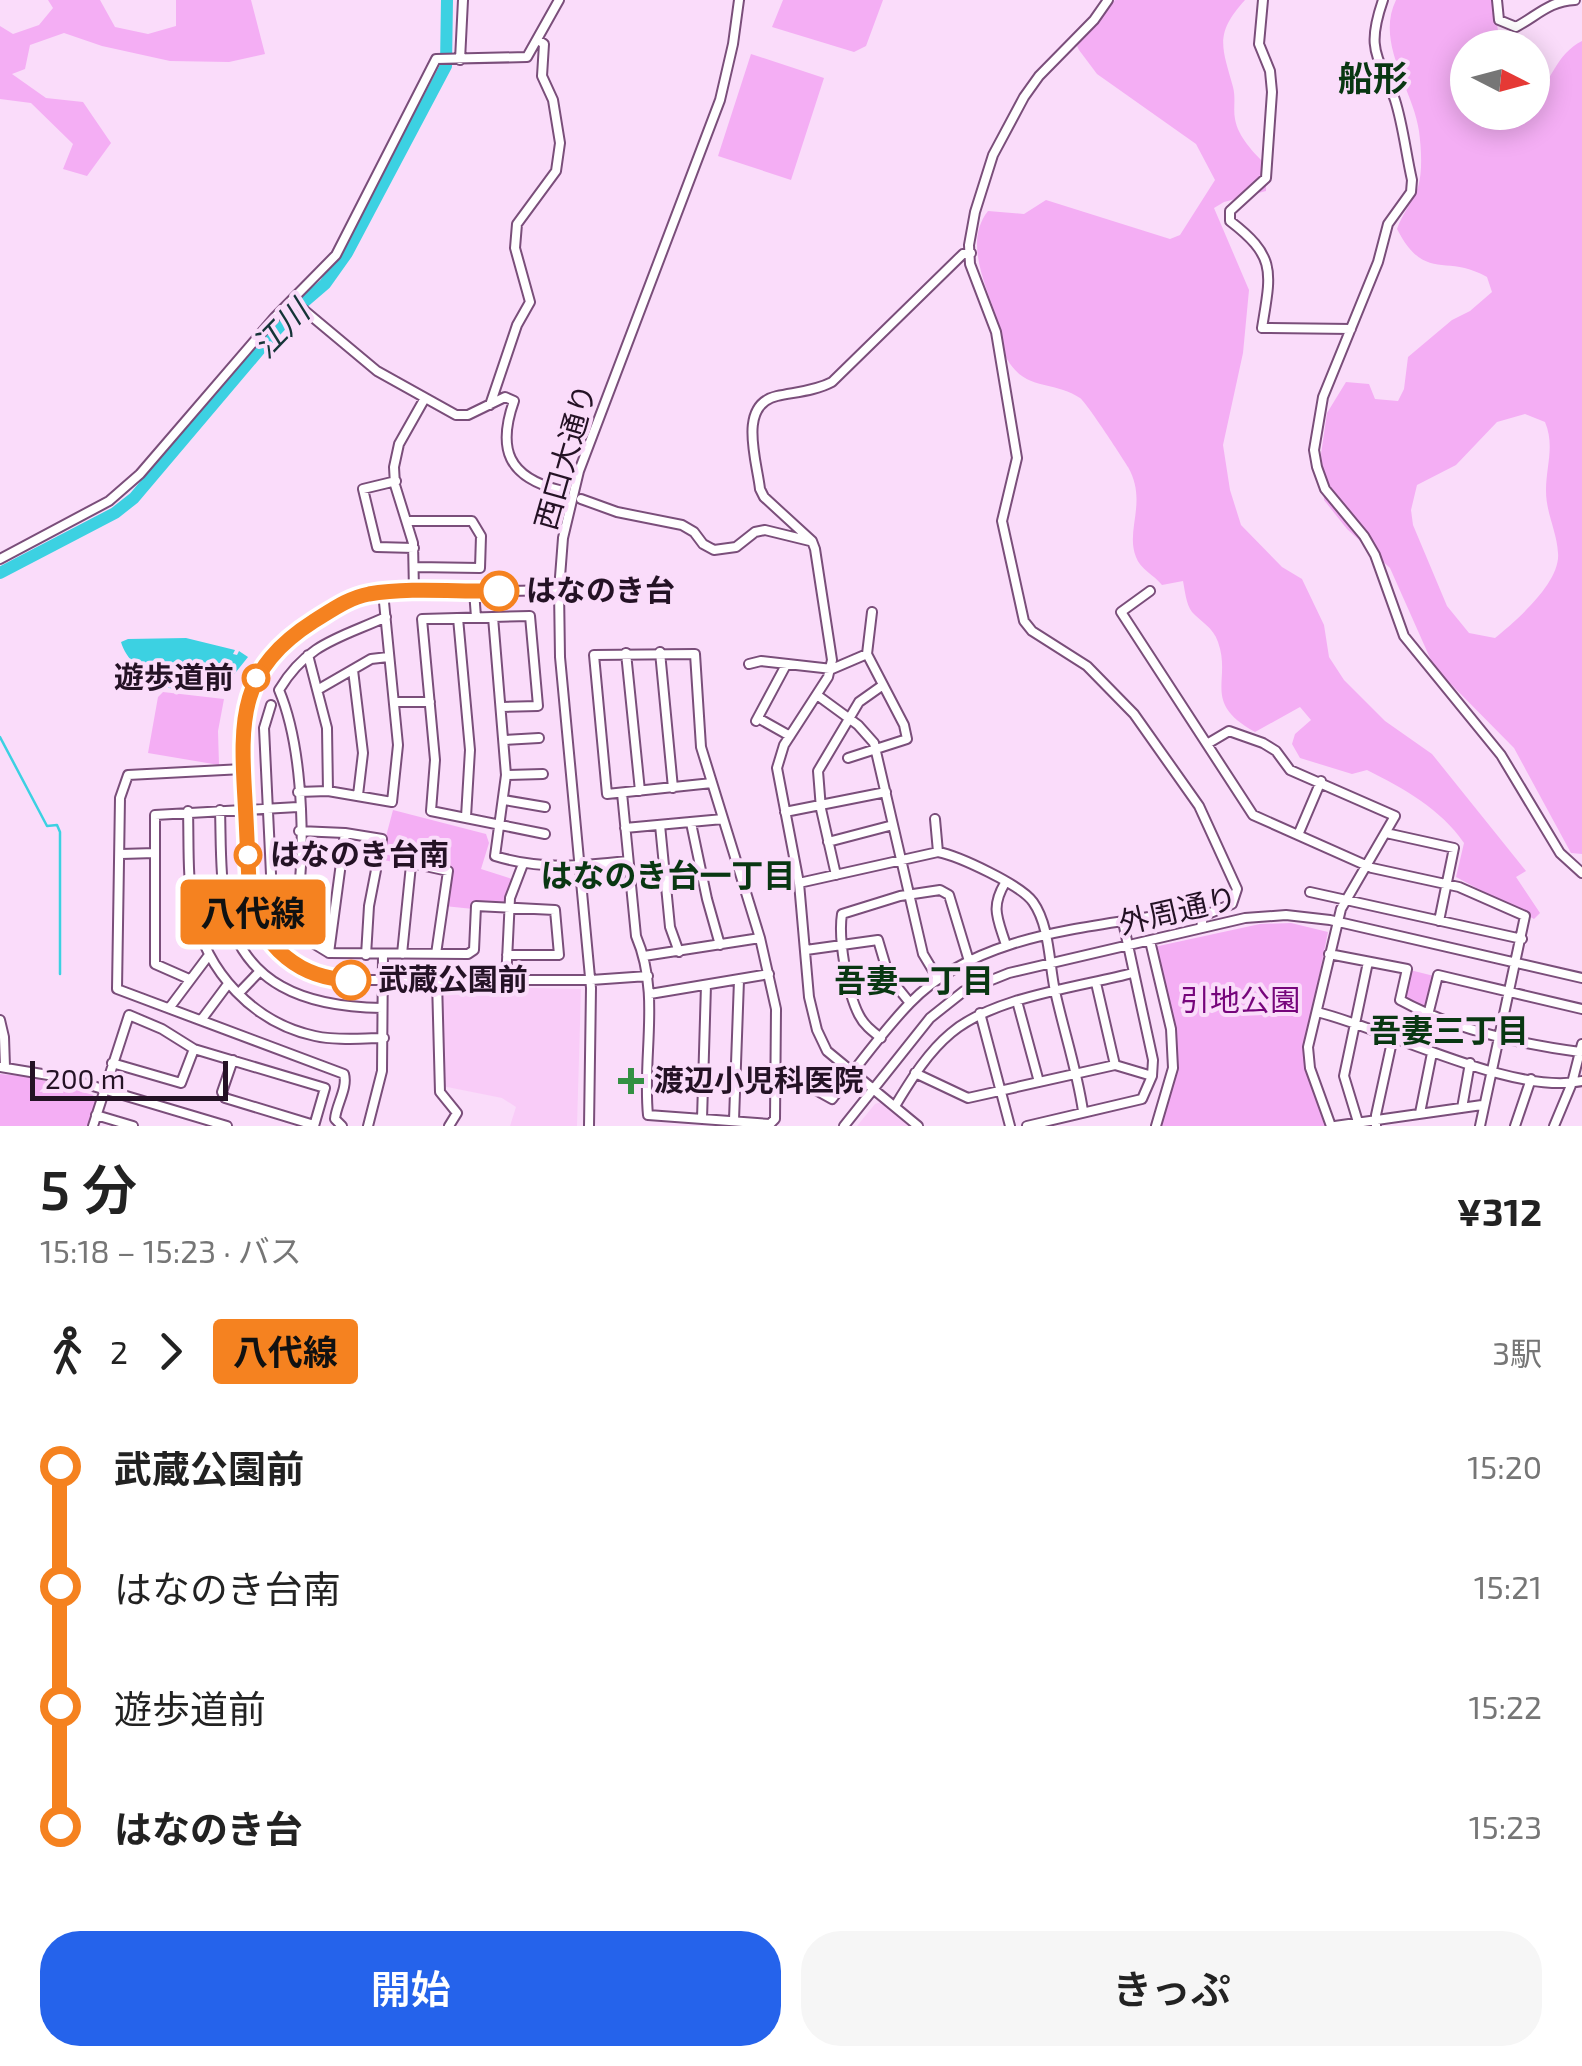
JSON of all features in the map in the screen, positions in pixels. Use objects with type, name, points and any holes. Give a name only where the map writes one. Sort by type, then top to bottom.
[{"type":"street","points":[[458,60],[463,0]]},
{"type":"street","points":[[0,559],[119,493],[140,474],[336,255],[434,63],[440,58],[527,57],[559,0]]},
{"type":"street","name":"西口大通り","points":[[588,1126],[592,1061],[590,980],[560,657],[558,590],[567,518],[578,471],[716,113],[729,68],[739,0]]},
{"type":"street","points":[[1108,0],[1032,87],[992,155],[968,245],[970,264],[996,332],[1017,458],[1002,521],[1019,610],[1028,628],[1086,666],[1134,714],[1199,806],[1237,889],[1232,904],[1203,916],[1201,928]]},
{"type":"street","points":[[1263,0],[1259,44],[1270,71],[1272,92],[1266,178],[1230,211],[1230,221],[1248,233],[1266,257],[1269,274],[1262,328],[1351,328]]},
{"type":"street","points":[[1383,0],[1376,19],[1374,44],[1380,70],[1395,102],[1412,180],[1411,192],[1388,224],[1378,262],[1318,418],[1314,450],[1325,489],[1375,555],[1404,636],[1501,755],[1560,853],[1582,873]]},
{"type":"street","points":[[1497,0],[1500,20],[1516,27],[1559,0],[1576,0]]},
{"type":"street","points":[[490,405],[517,325],[530,302],[515,248],[520,216],[558,167],[560,144],[553,100],[542,76],[544,44],[538,40]]},
{"type":"street","points":[[918,1126],[834,1060],[820,1041],[809,996],[800,883],[777,768],[790,736],[831,667],[832,647],[812,541],[764,496],[752,432],[754,414],[770,397],[832,382],[962,254],[971,254]]},
{"type":"street","points":[[292,300],[376,371],[460,415],[505,398],[514,402],[506,427],[513,463],[532,482],[558,490]]},
{"type":"street","points":[[414,591],[414,548],[394,467],[399,444],[424,398]]},
{"type":"street","points":[[396,481],[364,489],[377,547],[414,548]]},
{"type":"street","points":[[581,499],[617,512],[682,524],[714,550],[736,547],[755,532],[765,530],[812,541]]},
{"type":"street","points":[[407,520],[472,521],[482,536],[480,568],[415,567]]},
{"type":"street","points":[[558,590],[383,592],[345,601],[294,634],[264,664],[243,716],[250,900],[261,929],[274,948],[305,971],[320,976],[438,982],[648,976]]},
{"type":"street","points":[[1150,591],[1121,612],[1253,815],[1366,865],[1448,884],[1525,916],[1480,1126]]},
{"type":"street","points":[[298,792],[328,791],[392,802],[398,745],[383,592]]},
{"type":"street","points":[[474,592],[476,617]]},
{"type":"street","points":[[848,758],[907,739],[867,654],[872,612]]},
{"type":"street","points":[[502,707],[538,706],[530,616],[422,618],[435,760],[431,811],[545,834]]},
{"type":"street","points":[[293,931],[300,889],[298,792],[294,738],[279,690],[308,655],[348,631],[386,617]]},
{"type":"street","points":[[493,617],[506,775],[495,856],[524,864],[581,866],[628,862]]},
{"type":"street","points":[[458,618],[470,750],[466,818]]},
{"type":"street","points":[[660,652],[672,788]]},
{"type":"street","points":[[626,653],[640,792]]},
{"type":"street","points":[[622,793],[636,936],[644,956],[650,994],[647,1113],[718,1123],[734,1120],[770,1124],[775,1119],[776,1008],[760,938],[723,819],[712,784],[700,747],[695,654],[594,655],[607,794],[712,784]]},
{"type":"street","points":[[749,664],[761,661],[831,667],[867,654]]},
{"type":"street","points":[[308,655],[328,728],[328,791]]},
{"type":"street","points":[[319,689],[372,658],[388,656]]},
{"type":"street","points":[[786,665],[757,720],[790,736]]},
{"type":"street","points":[[353,670],[362,753],[358,795]]},
{"type":"street","points":[[836,875],[820,806],[820,766],[863,697],[883,685]]},
{"type":"street","points":[[817,695],[867,734],[877,750],[923,954],[938,979]]},
{"type":"street","points":[[394,702],[430,702]]},
{"type":"street","points":[[271,705],[264,728],[272,895],[293,931],[329,953],[472,953],[476,906],[555,910],[561,951],[557,956],[508,955]]},
{"type":"street","points":[[1207,744],[1229,731],[1263,742],[1276,751],[1290,770],[1394,816],[1337,922],[1308,1054],[1333,1126],[1402,1121],[1420,1113],[1482,1105]]},
{"type":"street","points":[[505,740],[539,738]]},
{"type":"street","points":[[243,768],[128,775],[120,798],[118,989],[280,1048],[346,1077],[335,1113],[342,1126]]},
{"type":"street","points":[[506,775],[543,774]]},
{"type":"street","points":[[1298,835],[1321,781]]},
{"type":"street","points":[[785,812],[886,792]]},
{"type":"street","points":[[504,800],[545,808]]},
{"type":"street","points":[[189,979],[155,964],[156,815],[298,807]]},
{"type":"street","points":[[220,810],[227,911],[240,942],[260,971],[290,992],[312,1001],[341,1007],[382,1008]]},
{"type":"street","points":[[188,811],[191,897],[209,955],[228,984],[256,1010],[318,1037],[384,1038]]},
{"type":"street","points":[[625,828],[723,819]]},
{"type":"street","points":[[935,819],[938,852]]},
{"type":"street","points":[[692,823],[720,945]]},
{"type":"street","points":[[660,825],[670,927],[680,952]]},
{"type":"street","points":[[828,842],[893,826]]},
{"type":"street","points":[[299,830],[382,839],[369,906],[366,954]]},
{"type":"street","points":[[329,953],[345,833]]},
{"type":"street","points":[[1386,833],[1452,846],[1440,921]]},
{"type":"street","points":[[800,883],[938,852],[1005,882],[1033,902],[1045,936],[1083,1111]]},
{"type":"street","points":[[122,854],[155,854]]},
{"type":"street","points":[[402,954],[407,885],[411,866],[416,864],[448,871],[436,954]]},
{"type":"street","points":[[506,981],[510,908],[515,879],[524,864]]},
{"type":"street","points":[[1005,882],[995,909],[1006,946]]},
{"type":"street","points":[[880,1038],[858,1013],[843,946],[841,916],[845,911],[936,889],[948,893],[968,961]]},
{"type":"street","points":[[1310,892],[1522,939]]},
{"type":"street","points":[[805,1084],[832,1099],[910,1003],[938,979],[968,961],[1045,936],[1110,921],[1168,914]]},
{"type":"street","name":"外周通り","points":[[844,1126],[947,1002],[990,979],[1201,928],[1274,915],[1337,922],[1582,978]]},
{"type":"street","points":[[1028,1126],[1142,1099],[1152,1076],[1153,1060],[1123,922]]},
{"type":"street","points":[[644,956],[760,938]]},
{"type":"street","points":[[806,950],[878,940],[889,977],[910,1003]]},
{"type":"street","points":[[1150,940],[1171,1030],[1173,1068],[1156,1126]]},
{"type":"street","points":[[368,1126],[379,1088],[384,1038],[383,954]]},
{"type":"street","points":[[1329,954],[1407,969],[1400,1000],[1451,1024],[1499,1036],[1581,1048],[1577,1082],[1554,1126]]},
{"type":"street","points":[[170,1007],[209,955]]},
{"type":"street","points":[[1358,1122],[1344,1076],[1368,962]]},
{"type":"street","points":[[239,994],[260,971]]},
{"type":"street","points":[[650,994],[768,974]]},
{"type":"street","points":[[894,1106],[915,1073],[952,1031],[980,1013],[1133,974]]},
{"type":"street","points":[[1428,1015],[1438,975],[1582,1009]]},
{"type":"street","points":[[734,1120],[739,980]]},
{"type":"street","points":[[438,982],[440,1092],[457,1114],[449,1126]]},
{"type":"street","points":[[1096,982],[1115,1065]]},
{"type":"street","points":[[202,1019],[228,984]]},
{"type":"street","points":[[702,1119],[706,985]]},
{"type":"street","points":[[1017,1002],[1039,1082]]},
{"type":"street","points":[[1317,1012],[1491,1070],[1531,1079],[1577,1082]]},
{"type":"street","points":[[980,1013],[1010,1126]]},
{"type":"street","points":[[92,1126],[129,1015],[194,1049],[233,1060],[325,1088],[314,1126],[225,1098],[222,1092],[233,1060]]},
{"type":"street","points":[[0,1020],[4,1037],[2,1067],[50,1074],[226,1126]]},
{"type":"street","points":[[280,1048],[289,1026]]},
{"type":"street","points":[[1376,1122],[1393,1038]]},
{"type":"street","points":[[112,1063],[181,1083],[194,1049]]},
{"type":"street","points":[[1420,1113],[1432,1053]]},
{"type":"street","points":[[1462,1108],[1470,1063]]},
{"type":"street","points":[[915,1073],[961,1098],[1115,1065],[1152,1076]]},
{"type":"street","points":[[1515,1126],[1531,1079]]},
{"type":"street","points":[[96,1114],[133,1126]]},
{"type":"shaded area","points":[[442,986],[581,989],[577,1126],[510,1126],[516,1107],[502,1098],[442,1086]]},
{"type":"shaded area","points":[[885,1101],[915,1126],[857,1126],[875,1104]]},
{"type":"green space","points":[[48,0],[100,0],[115,27],[148,34],[176,26],[176,0],[251,0],[265,54],[229,62],[170,61],[64,33],[30,45],[25,69],[12,74],[46,98],[83,102],[111,143],[87,176],[63,169],[73,144],[31,103],[0,99],[0,26],[13,34],[39,25],[53,8]]},
{"type":"green space","points":[[783,0],[883,0],[866,46],[854,52],[772,27]]},
{"type":"green space","points":[[1115,0],[1245,0],[1228,22],[1224,51],[1234,91],[1237,126],[1266,165],[1266,191],[1214,208],[1249,290],[1243,353],[1223,445],[1230,490],[1241,525],[1282,567],[1302,579],[1324,625],[1329,657],[1344,680],[1385,721],[1432,754],[1526,871],[1516,877],[1540,913],[1534,919],[1456,877],[1464,843],[1420,800],[1367,770],[1352,774],[1300,758],[1292,744],[1295,734],[1311,720],[1300,707],[1255,732],[1228,711],[1223,701],[1218,642],[1190,609],[1183,581],[1162,585],[1136,557],[1136,492],[1124,461],[1080,398],[1023,376],[1005,356],[978,254],[980,224],[988,211],[1024,214],[1046,200],[1170,239],[1180,235],[1215,180],[1196,144],[1097,74],[1079,50],[1077,46]]},
{"type":"green space","points":[[1396,0],[1494,0],[1498,30],[1450,30],[1450,130],[1550,130],[1550,76],[1560,60],[1582,41],[1582,854],[1571,853],[1514,748],[1434,667],[1390,568],[1347,529],[1324,500],[1321,454],[1327,413],[1346,382],[1369,384],[1375,399],[1398,401],[1404,389],[1408,357],[1492,292],[1487,277],[1417,256],[1397,229],[1418,187],[1421,159],[1419,131],[1390,33]],"holes":[[[1525,414],[1545,422],[1546,499],[1557,545],[1557,564],[1535,600],[1495,638],[1469,633],[1447,606],[1413,525],[1411,510],[1417,485],[1456,465],[1497,422]]]},
{"type":"green space","points":[[751,54],[824,78],[791,180],[718,156]]},
{"type":"green space","points":[[163,692],[224,699],[218,731],[219,765],[148,753],[158,697]]},
{"type":"green space","points":[[393,810],[486,834],[489,843],[481,869],[512,879],[503,912],[444,906],[448,875],[380,859]]},
{"type":"green space","name":"引地公園","points":[[1291,923],[1328,932],[1304,1052],[1305,1071],[1329,1126],[1161,1126],[1176,1070],[1176,1045],[1154,947],[1260,924]]},
{"type":"green space","points":[[1410,970],[1434,976],[1425,1007],[1404,997]]},
{"type":"green space","points":[[0,1074],[31,1077],[93,1095],[97,1102],[90,1126],[0,1126]]},
{"type":"water","points":[[186,638],[235,650],[233,654],[237,655],[239,651],[248,657],[228,682],[217,681],[214,693],[151,686],[121,642],[128,639]]},
{"type":"waterway","name":"江川","points":[[0,573],[115,513],[134,498],[271,336],[325,284],[347,253],[446,66],[447,0]]},
{"type":"waterway","points":[[0,737],[47,826],[57,825],[60,832],[60,974]]},
{"type":"tunnel","points":[[559,490],[581,499]]},
{"type":"bus line","name":"八代線","points":[[351,980],[320,976],[288,960],[274,948],[253,912],[242,733],[250,692],[257,675],[277,649],[345,601],[383,592],[499,591]]},
{"type":"place","name":"はなのき台","points":[[499,591]]},
{"type":"place","name":"遊歩道前","points":[[256,678]]},
{"type":"place","name":"はなのき台南","points":[[248,855]]},
{"type":"place","name":"武蔵公園前","points":[[351,980]]},
{"type":"place","name":"渡辺小児科医院","points":[[631,1081]]},
{"type":"district","name":"船形","points":[[1373,79]]},
{"type":"district","name":"はなのき台一丁目","points":[[668,876]]},
{"type":"district","name":"吾妻一丁目","points":[[914,981]]},
{"type":"district","name":"吾妻三丁目","points":[[1449,1031]]}]
